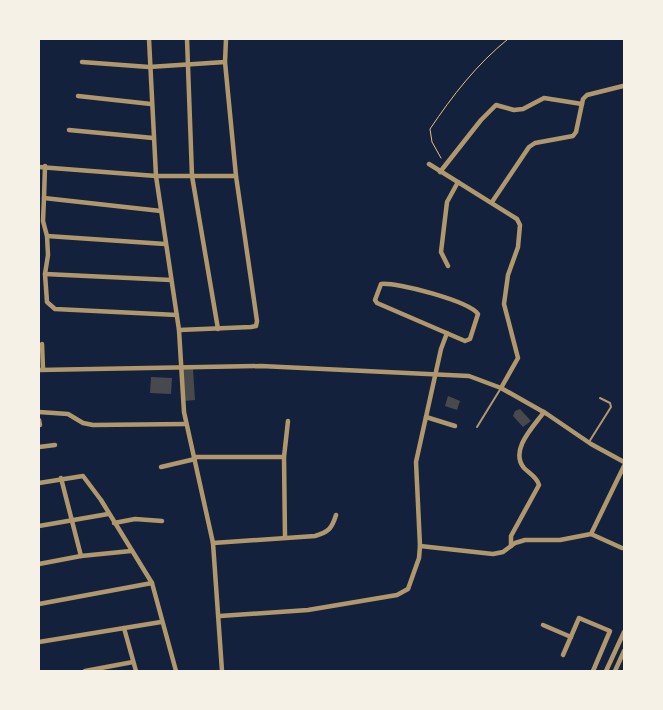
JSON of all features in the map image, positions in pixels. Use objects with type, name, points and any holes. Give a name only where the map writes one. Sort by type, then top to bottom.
[{"type":"street","points":[[149,39],[156,176],[179,330],[186,424],[213,543],[220,616],[222,671]]},
{"type":"street","points":[[187,39],[186,65],[192,176],[218,329]]},
{"type":"street","points":[[179,330],[251,327],[256,326],[257,321],[236,176],[225,62],[226,39]]},
{"type":"street","points":[[82,62],[149,67],[225,62]]},
{"type":"street","points":[[492,202],[529,147],[535,143],[573,136],[576,132],[582,104],[587,95],[623,86]]},
{"type":"street","points":[[78,96],[151,104]]},
{"type":"street","points":[[440,172],[481,120],[496,105],[514,110],[523,109],[544,98],[582,104]]},
{"type":"street","points":[[69,130],[153,138]]},
{"type":"street","points":[[429,164],[517,218],[520,225],[518,247],[508,274],[504,304],[518,358],[502,388]]},
{"type":"street","points":[[39,167],[46,166],[156,176],[236,176]]},
{"type":"street","points":[[46,166],[43,221],[47,236],[45,274],[47,302],[50,307],[55,309],[177,315]]},
{"type":"street","points":[[448,266],[441,252],[447,202],[458,182]]},
{"type":"street","points":[[44,198],[161,210]]},
{"type":"street","points":[[47,236],[165,244]]},
{"type":"street","points":[[45,274],[171,280]]},
{"type":"street","points":[[381,284],[412,287],[475,310],[478,317],[470,339],[465,340],[447,333],[375,302],[381,284]]},
{"type":"street","points":[[220,616],[308,610],[403,594],[411,583],[419,558],[416,462],[441,349],[447,333]]},
{"type":"street","points":[[42,344],[41,369],[261,366],[469,376],[502,388],[544,412],[624,464],[591,534]]},
{"type":"street","points":[[39,412],[68,414],[83,423],[93,425],[186,424]]},
{"type":"street","points":[[511,546],[510,536],[539,485],[538,480],[522,466],[520,450],[522,443],[544,412]]},
{"type":"street","points":[[426,417],[455,426]]},
{"type":"street","points":[[285,537],[284,457],[288,421]]},
{"type":"street","points":[[39,448],[55,446]]},
{"type":"street","points":[[161,466],[194,458],[284,457]]},
{"type":"street","points":[[39,483],[83,476],[101,500],[152,583],[161,622],[176,671]]},
{"type":"street","points":[[61,478],[81,556]]},
{"type":"street","points":[[39,526],[108,514]]},
{"type":"street","points":[[213,543],[316,536],[326,533],[332,528],[336,515]]},
{"type":"street","points":[[114,523],[135,519],[162,521]]},
{"type":"street","points":[[420,546],[493,554],[503,552],[525,540],[560,540],[591,534],[622,548]]},
{"type":"street","points":[[39,564],[81,556],[131,551]]},
{"type":"street","points":[[39,604],[152,583]]},
{"type":"street","points":[[563,656],[579,618],[610,631],[593,671]]},
{"type":"street","points":[[39,642],[161,622]]},
{"type":"street","points":[[543,625],[571,637]]},
{"type":"street","points":[[124,628],[136,671]]},
{"type":"street","points":[[606,671],[624,632]]},
{"type":"street","points":[[615,671],[622,661],[624,651]]},
{"type":"street","points":[[85,671],[133,662]]},
{"type":"lane","points":[[478,427],[502,388]]},
{"type":"lane","points":[[589,443],[612,407],[610,403],[600,398]]},
{"type":"path","points":[[446,165],[432,142],[430,129],[455,92],[482,61],[508,39]]},
{"type":"building","points":[[183,369],[193,369],[195,400],[184,401]]},
{"type":"building","points":[[151,377],[172,378],[171,394],[150,393]]},
{"type":"building","points":[[448,396],[460,401],[457,410],[445,406]]},
{"type":"building","points":[[520,409],[531,421],[523,427],[513,416],[515,411]]}]
